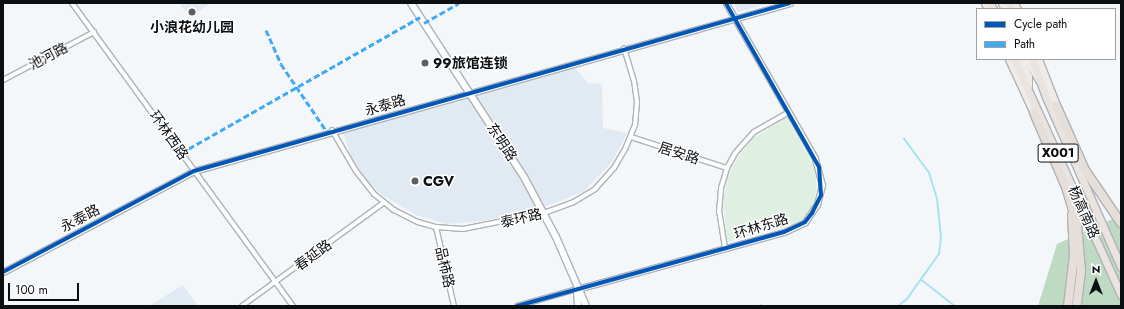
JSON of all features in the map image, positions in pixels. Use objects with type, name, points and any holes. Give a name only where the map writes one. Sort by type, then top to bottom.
[{"type":"highway","points":[[1014,60],[1034,113],[1066,187],[1072,209],[1080,241],[1082,271],[1077,306]]},
{"type":"highway","name":"杨高南路","points":[[1015,60],[1028,85],[1121,295]]},
{"type":"highway","name":"杨高南路","points":[[1033,60],[1038,80],[1121,267]]},
{"type":"highway","points":[[1034,60],[1056,105],[1085,170],[1108,206],[1121,223]]},
{"type":"highway","points":[[1108,206],[1121,213]]},
{"type":"highway","points":[[1068,306],[1072,283],[1074,255],[1072,209]]},
{"type":"main road","name":"东明路","points":[[411,3],[469,92],[544,213],[577,290],[586,306]]},
{"type":"main road","points":[[1009,60],[1034,113]]},
{"type":"main road","name":"杨高南路","points":[[1021,60],[1028,76],[1028,85]]},
{"type":"main road","name":"杨高南路","points":[[1028,60],[1038,80]]},
{"type":"main road","points":[[1038,60],[1056,105]]},
{"type":"main road","name":"东明路","points":[[577,290],[578,306]]},
{"type":"street","name":"环林西路","points":[[72,3],[293,306]]},
{"type":"street","name":"环林东路","points":[[577,290],[796,228],[805,222],[817,204],[822,185],[819,167],[726,3]]},
{"type":"street","name":"永泰路","points":[[3,272],[194,170],[332,130],[790,3]]},
{"type":"street","name":"池河路","points":[[3,80],[94,32]]},
{"type":"street","name":"泰环路","points":[[332,130],[356,171],[383,203],[406,217],[436,227],[481,227],[544,213],[572,203],[595,188],[614,168],[631,137],[637,102],[634,81],[624,49]]},
{"type":"street","points":[[725,248],[719,212],[721,188],[727,168],[736,152],[754,132],[789,112]]},
{"type":"street","name":"居安路","points":[[631,137],[727,168]]},
{"type":"street","name":"春延路","points":[[242,306],[383,203]]},
{"type":"street","name":"品柿路","points":[[436,227],[454,306]]},
{"type":"street","points":[[517,306],[577,290]]},
{"type":"shaded area","name":"小浪花幼儿园","points":[[179,3],[211,3],[190,18]]},
{"type":"shaded area","points":[[733,3],[772,3],[738,12]]},
{"type":"shaded area","points":[[575,68],[588,83],[602,84],[603,128],[627,133],[612,162],[583,192],[531,212],[484,221],[447,224],[416,215],[384,196],[369,183],[352,158],[343,133]]},
{"type":"shaded area","points":[[183,285],[198,306],[149,306]]},
{"type":"green space","points":[[787,117],[815,169],[817,190],[812,207],[803,219],[793,224],[727,242],[723,203],[727,178],[738,157],[752,139]]},
{"type":"green space","points":[[1121,215],[1121,306],[1038,306],[1057,244]]},
{"type":"waterway","points":[[898,306],[907,299],[939,254],[941,237],[937,199],[929,173],[904,139]]},
{"type":"waterway","points":[[922,280],[955,306]]},
{"type":"marked path","points":[[424,23],[459,3]]},
{"type":"marked path","points":[[181,153],[420,17]]},
{"type":"marked path","points":[[266,30],[281,64],[327,132]]},
{"type":"cycle path","points":[[517,306],[784,232],[805,222],[812,213],[821,195],[819,167],[726,3]]},
{"type":"cycle path","points":[[3,272],[194,171],[790,3]]},
{"type":"place","name":"小浪花幼儿园","points":[[192,12]]},
{"type":"place","name":"99旅馆连锁","points":[[425,63]]},
{"type":"place","name":"CGV","points":[[415,181]]}]
